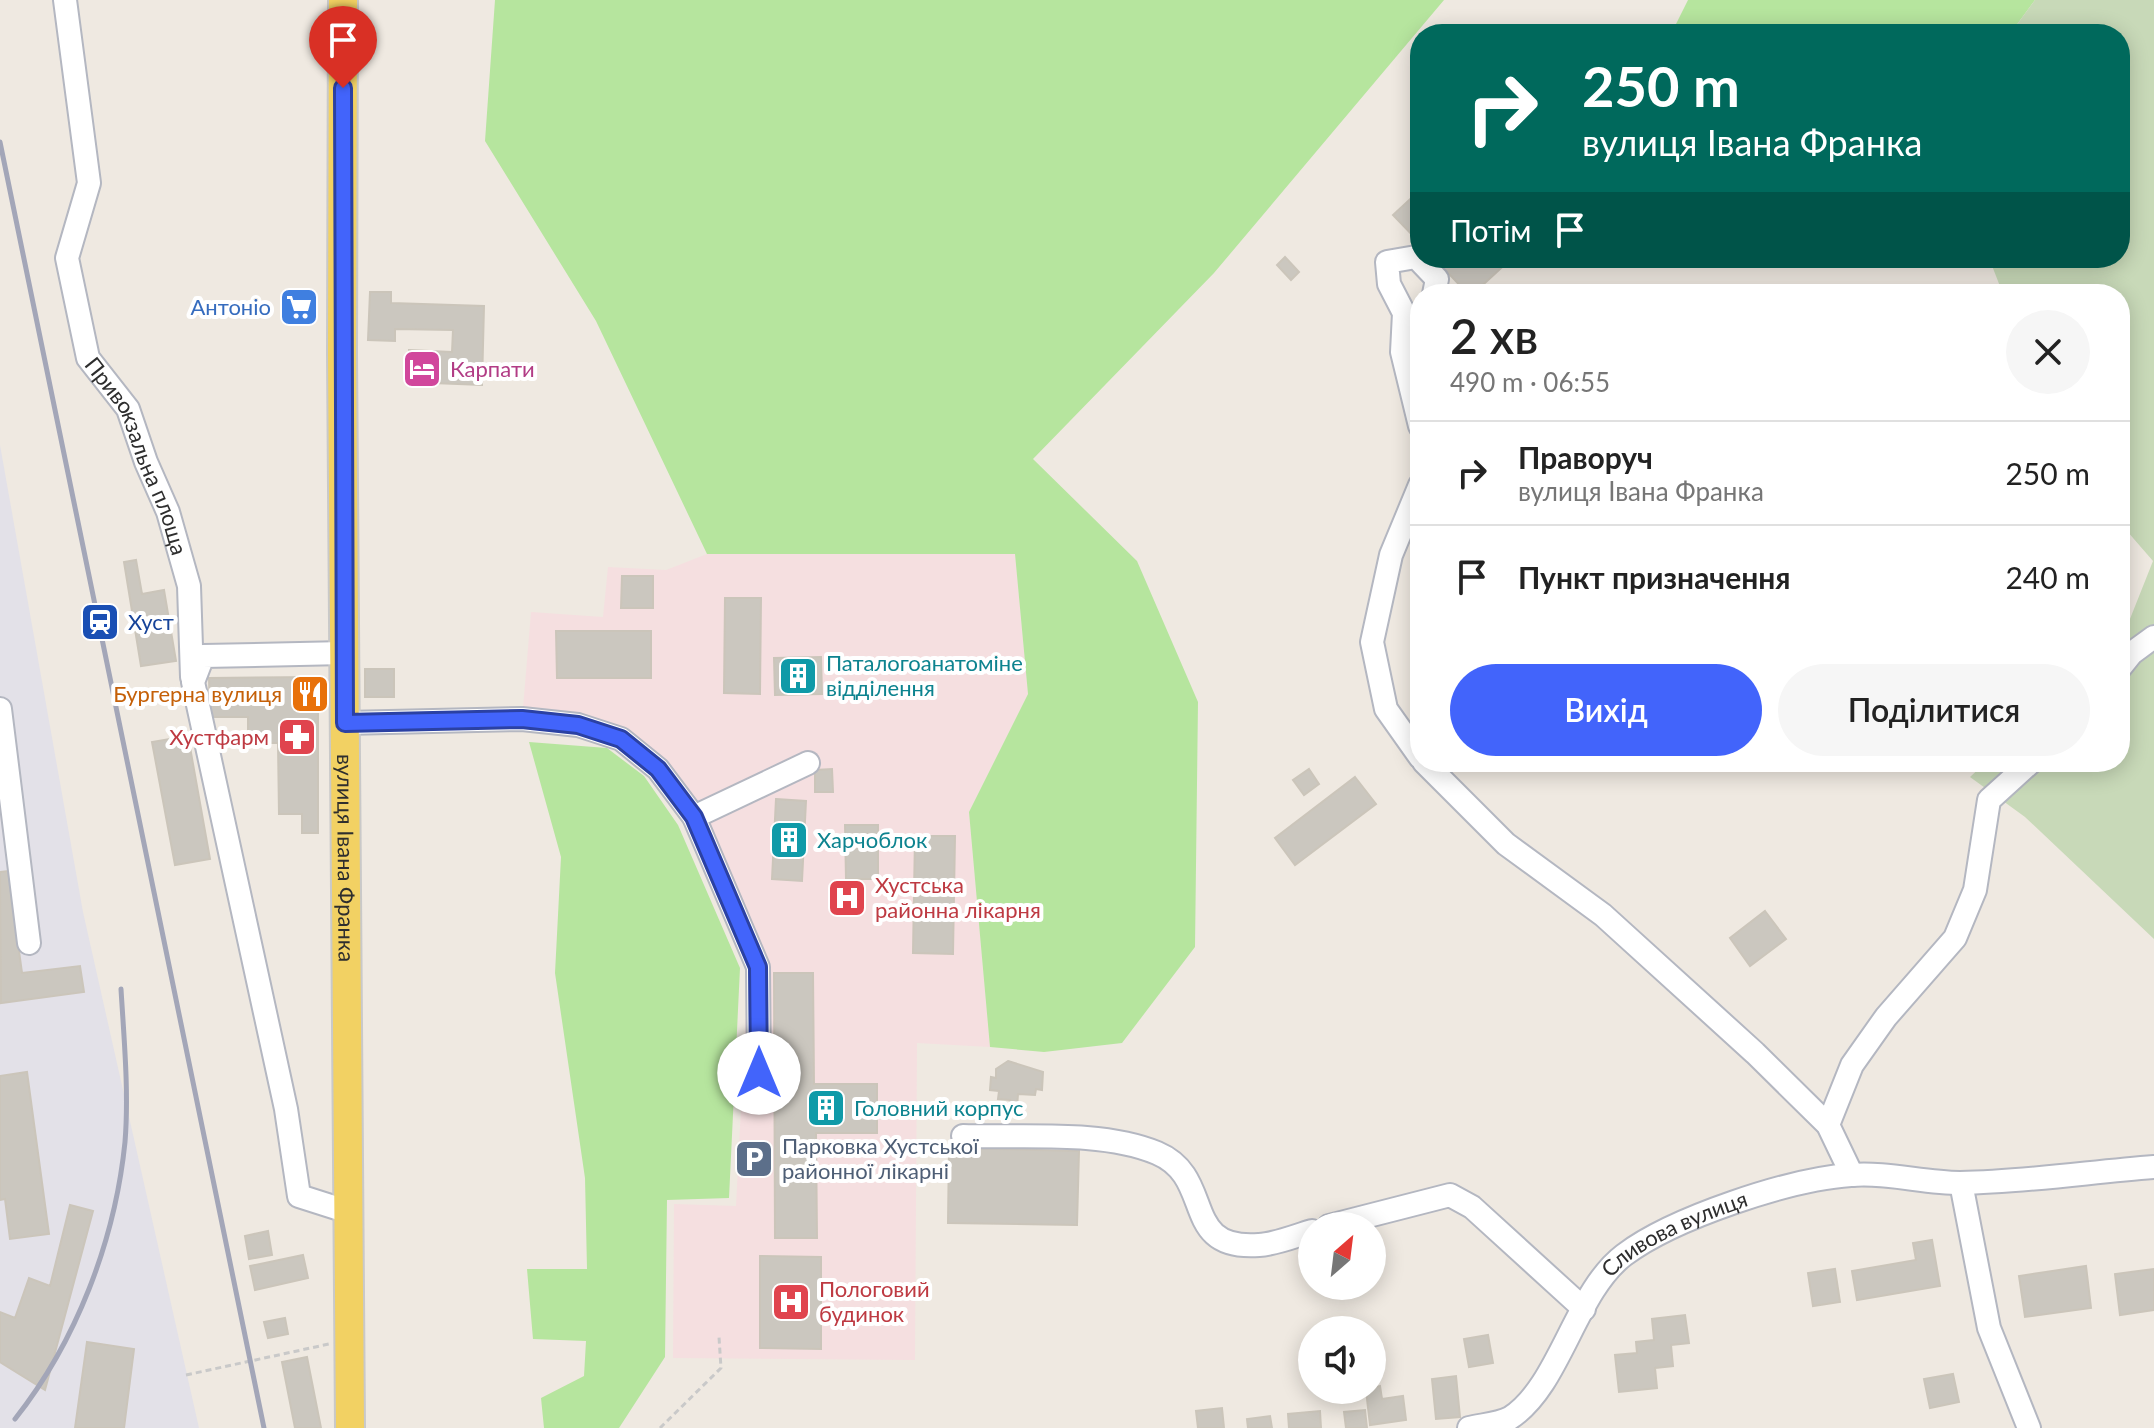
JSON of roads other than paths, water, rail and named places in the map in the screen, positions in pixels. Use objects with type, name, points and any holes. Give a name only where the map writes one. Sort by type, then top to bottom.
[{"type":"main road","name":"вулиця Івана Франка","points":[[343,0],[346,1211],[350,1428]]},
{"type":"street","name":"Привокзальна площа","points":[[65,0],[89,183],[67,258],[88,358],[128,409],[146,462],[168,512],[189,586],[193,682],[283,1094],[299,1196],[346,1211]]},
{"type":"street","points":[[1410,258],[1387,262],[1389,284],[1410,307]]},
{"type":"street","points":[[1426,268],[1437,279],[1436,284]]},
{"type":"street","points":[[1410,318],[1402,352],[1410,385]]},
{"type":"street","points":[[1410,509],[1391,555],[1372,642],[1386,709],[1410,743]]},
{"type":"street","points":[[2130,656],[2154,637]]},
{"type":"street","points":[[193,682],[203,656],[345,653]]},
{"type":"street","points":[[0,709],[29,943]]},
{"type":"street","points":[[345,723],[522,719],[578,725],[621,739],[658,769],[694,817],[758,967],[759,1073]]},
{"type":"street","points":[[694,817],[808,763]]},
{"type":"street","points":[[1434,772],[1506,844],[1615,926],[1755,1053],[1828,1125],[1852,1175]]},
{"type":"street","points":[[1828,1125],[1852,1065],[1886,1017],[1955,938],[1975,890],[1989,800],[2020,772]]},
{"type":"street","points":[[963,1136],[1124,1141],[1161,1155],[1185,1174],[1212,1234],[1225,1245],[1262,1246],[1298,1235]]},
{"type":"street","name":"Сливова вулиця","points":[[1469,1428],[1509,1419],[1531,1398],[1600,1281],[1622,1257],[1662,1230],[1771,1192],[1852,1175],[1961,1183],[2154,1167]]},
{"type":"street","points":[[1961,1183],[1989,1328],[2029,1428]]},
{"type":"street","points":[[1384,1212],[1450,1195],[1472,1207],[1584,1309]]},
{"type":"railway","points":[[0,142],[264,1428]]},
{"type":"railway","points":[[15,1419],[57,1357],[74,1324],[102,1253],[112,1216],[120,1179],[126,1123],[121,989]]},
{"type":"place","name":"Антонio","points":[[299,307]]},
{"type":"place","name":"Карпати","points":[[422,369]]},
{"type":"place","name":"Хуст","points":[[100,622]]},
{"type":"place","name":"Паталогоанатоміне відділення","points":[[798,676]]},
{"type":"place","name":"Бургерна вулиця","points":[[310,694]]},
{"type":"place","name":"Хустфарм","points":[[297,737]]},
{"type":"place","name":"Харчоблок","points":[[789,840]]},
{"type":"place","name":"Хустська районна лікарня","points":[[847,898]]},
{"type":"place","name":"Головний корпус","points":[[826,1108]]},
{"type":"place","name":"Парковка Хустської районної лікарні","points":[[754,1159]]},
{"type":"place","name":"Пологовий будинок","points":[[791,1302]]}]
